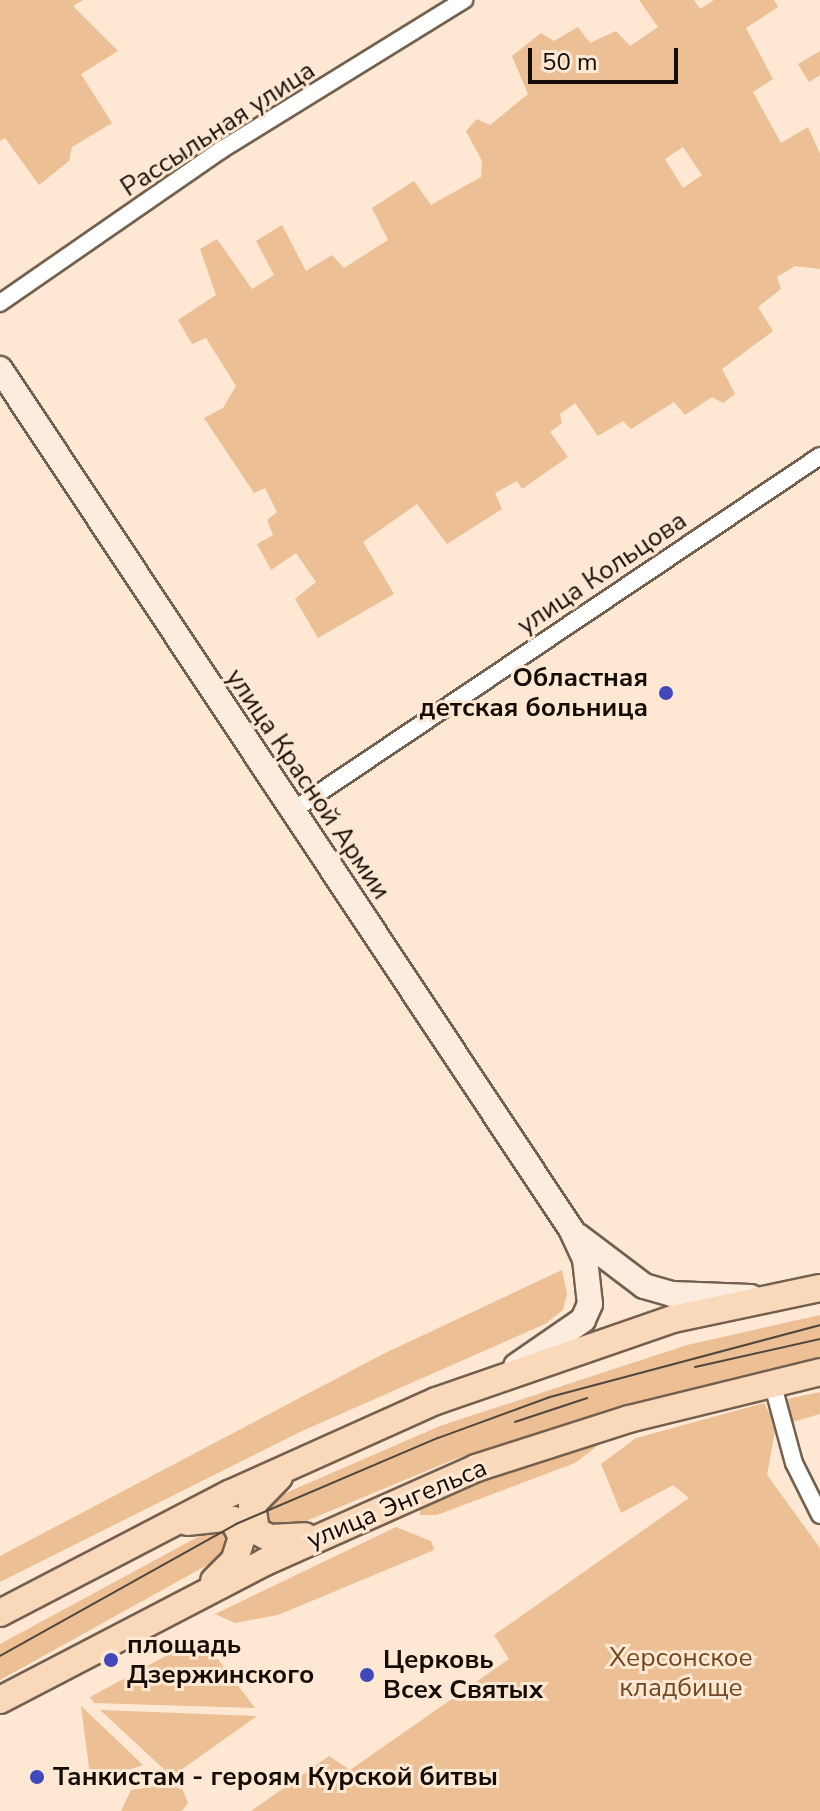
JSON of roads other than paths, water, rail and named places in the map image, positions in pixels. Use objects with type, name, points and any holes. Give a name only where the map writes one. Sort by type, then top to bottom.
[{"type":"main road","name":"улица Красной Армии","points":[[0,369],[571,1229]]},
{"type":"main road","points":[[571,1229],[623,1273],[672,1294],[750,1297],[812,1289]]},
{"type":"main road","points":[[490,1381],[583,1320],[590,1286],[585,1259],[571,1229]]},
{"type":"main road","points":[[0,1613],[296,1461],[490,1381],[673,1319],[812,1289]]},
{"type":"main road","name":"улица Энгельса","points":[[4,1700],[192,1598],[330,1532],[476,1468],[629,1419],[820,1372]]},
{"type":"main road","points":[[296,1461],[252,1505],[256,1531],[283,1539],[330,1532]]},
{"type":"main road","points":[[163,1527],[224,1518],[233,1520],[242,1537],[234,1561],[192,1598]]},
{"type":"street","name":"Рассыльная улица","points":[[0,303],[221,150],[464,0]]},
{"type":"street","name":"улица Кольцова","points":[[292,811],[820,456]]},
{"type":"street","points":[[772,1382],[794,1463],[820,1515]]},
{"type":"tram line","points":[[0,1656],[236,1524],[438,1438],[550,1397],[820,1325]]},
{"type":"tram line","points":[[695,1367],[820,1339]]},
{"type":"tram line","points":[[515,1422],[587,1398]]},
{"type":"place","name":"Областная детская больница","points":[[666,693]]},
{"type":"place","name":"площадь Дзержинского","points":[[111,1660]]},
{"type":"place","name":"Церковь Всех Святых","points":[[367,1675]]},
{"type":"place","name":"Танкистам - героям Курской битвы","points":[[37,1777]]},
{"type":"park label","name":"Херсонское кладбище","points":[[681,1673]]}]
